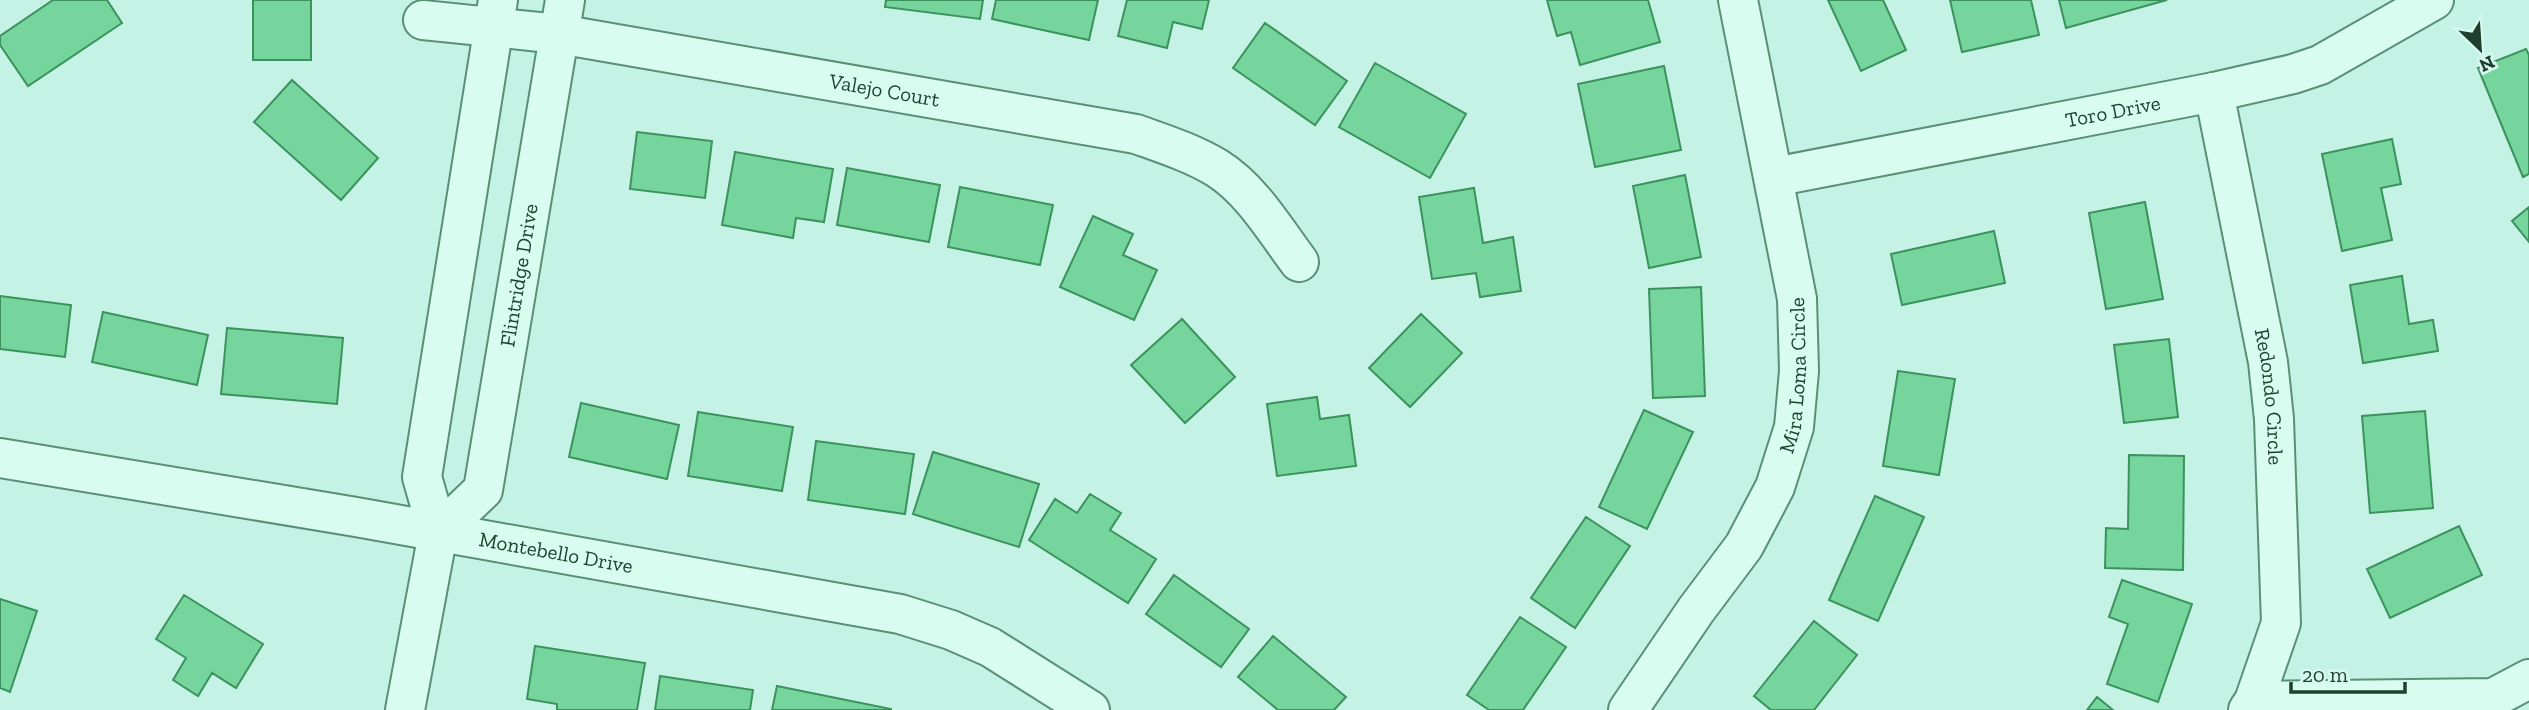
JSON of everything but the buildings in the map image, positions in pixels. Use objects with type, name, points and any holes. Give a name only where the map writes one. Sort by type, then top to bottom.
[{"type":"street","name":"Mira Loma Circle","points":[[1628,710],[1696,610],[1744,546],[1775,486],[1794,427],[1799,371],[1797,299],[1738,0]]},
{"type":"street","name":"Toro Drive","points":[[1774,177],[2214,92],[2294,74],[2320,65],[2434,0]]},
{"type":"street","name":"Valejo Court","points":[[423,20],[496,13],[562,17],[1136,134],[1182,151],[1218,169],[1250,197],[1299,262]]},
{"type":"street","points":[[405,710],[438,533],[422,477],[496,13]]},
{"type":"street","name":"Flintridge Drive","points":[[438,533],[483,490],[562,17]]},
{"type":"street","name":"Redondo Circle","points":[[2214,92],[2268,362],[2274,419],[2281,623],[2251,706],[2493,698],[2529,679]]},
{"type":"street","name":"Montebello Drive","points":[[0,458],[900,614],[951,630],[990,647],[1090,710]]}]
